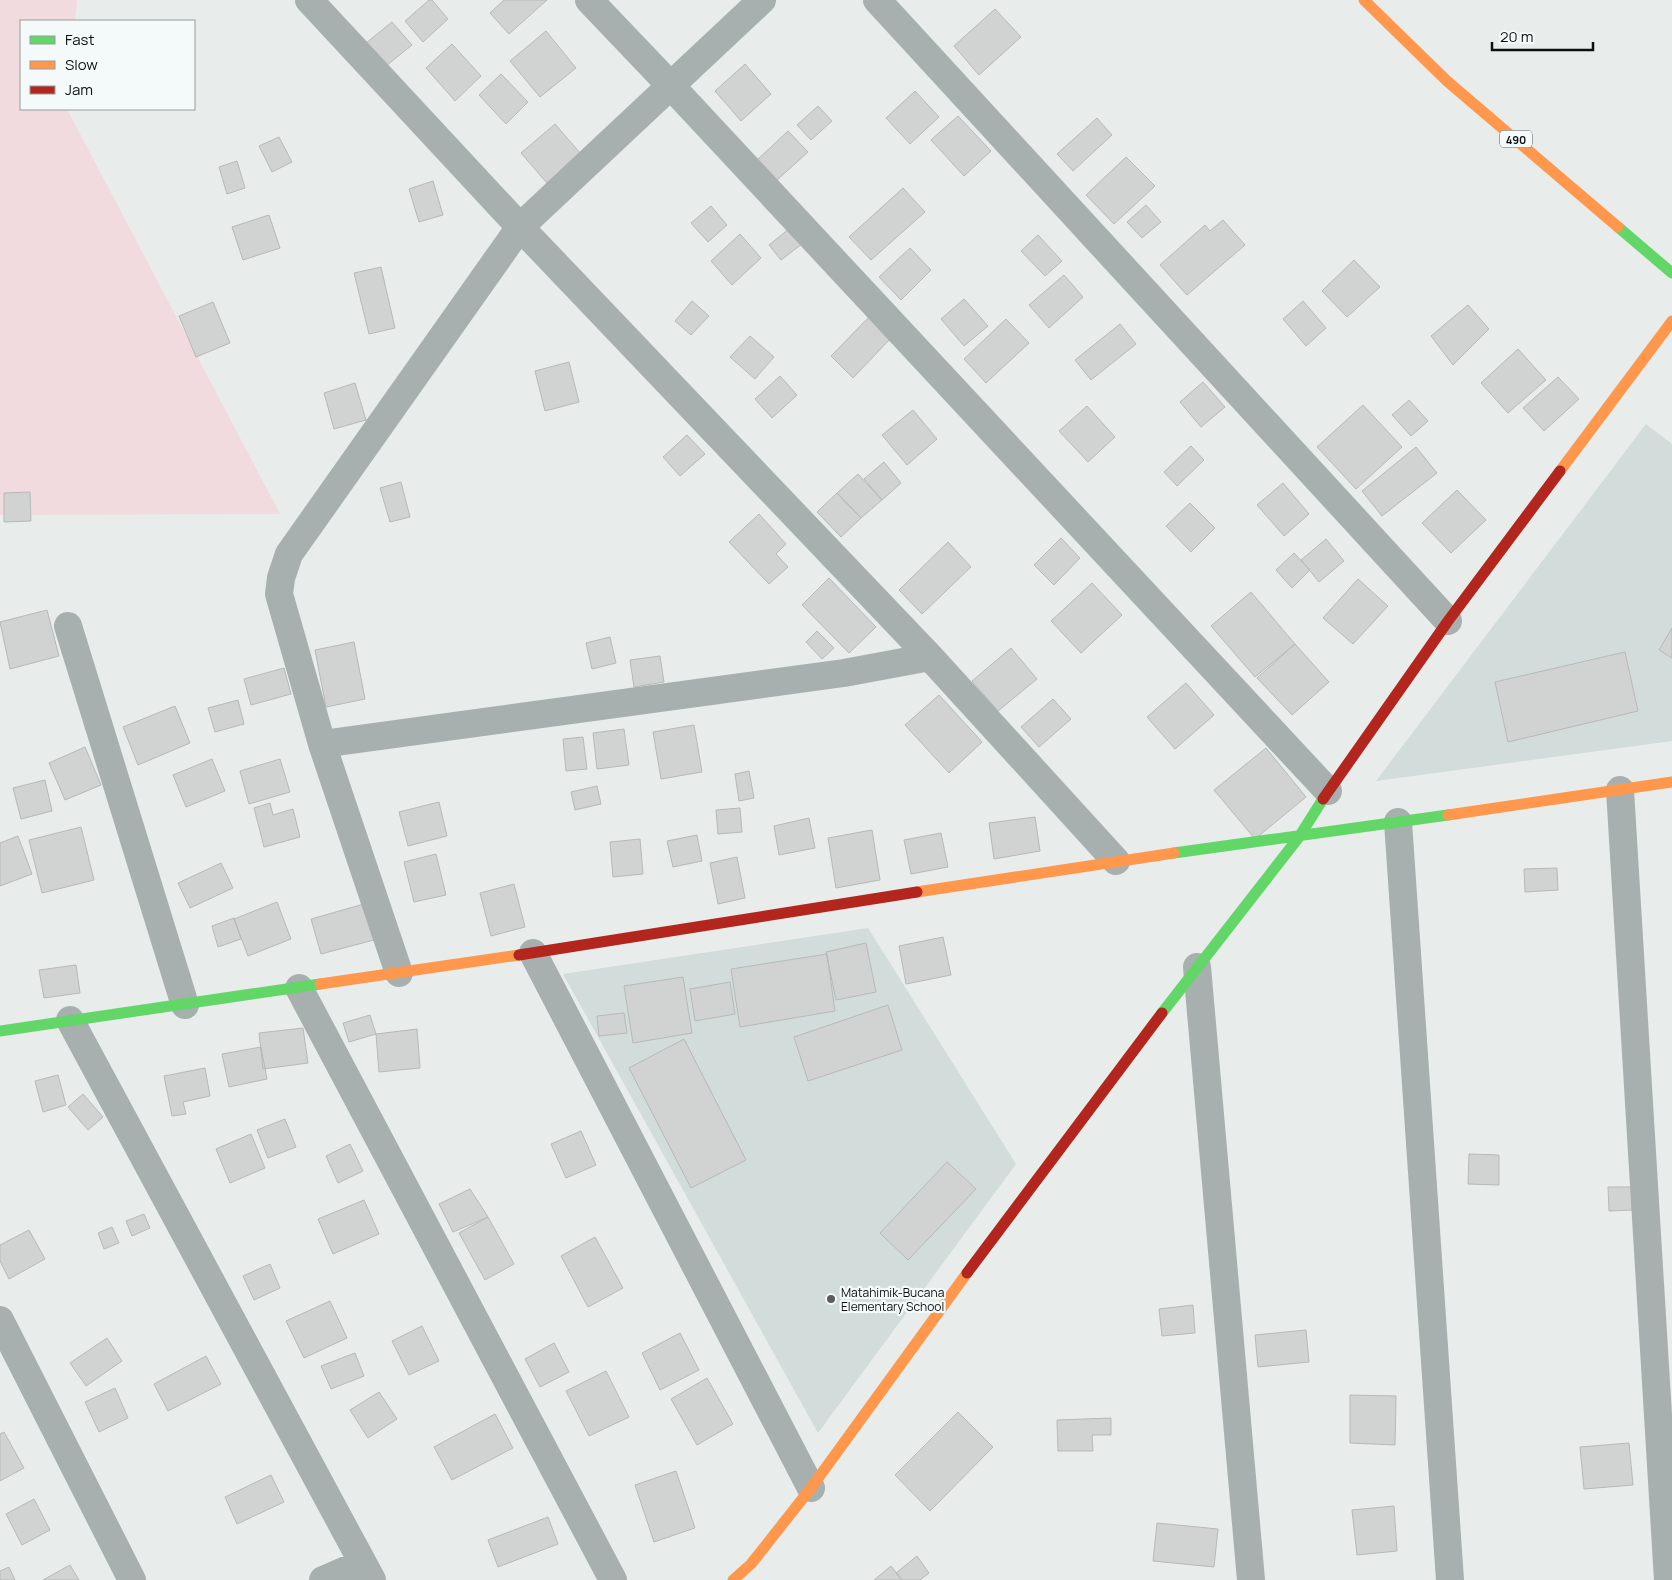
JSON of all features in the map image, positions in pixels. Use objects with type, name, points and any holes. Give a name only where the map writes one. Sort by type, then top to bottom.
[{"type":"street","points":[[309,0],[520,227],[930,657],[1116,862]]},
{"type":"street","points":[[589,0],[1328,791]]},
{"type":"street","points":[[399,973],[322,744],[279,594],[281,578],[289,554],[520,227],[762,0]]},
{"type":"street","points":[[877,0],[1448,621]]},
{"type":"street","name":"490","points":[[1364,0],[1447,81],[1672,273]]},
{"type":"street","points":[[734,1580],[751,1564],[810,1488],[997,1231],[1197,967],[1299,837],[1328,791],[1448,621],[1672,321]]},
{"type":"street","points":[[68,626],[185,1005]]},
{"type":"street","points":[[322,744],[844,673],[930,657]]},
{"type":"street","points":[[0,1031],[533,953],[1116,862],[1672,782]]},
{"type":"street","points":[[1620,790],[1668,1580]]},
{"type":"street","points":[[1398,822],[1450,1580]]},
{"type":"street","points":[[533,953],[810,1488]]},
{"type":"street","points":[[1197,967],[1251,1580]]},
{"type":"street","points":[[299,988],[613,1580]]},
{"type":"street","points":[[70,1020],[367,1571],[323,1580]]},
{"type":"street","points":[[0,1320],[132,1580]]},
{"type":"shaded area","points":[[0,0],[77,0],[75,20],[20,20],[20,110],[68,110],[280,514],[0,515]]},
{"type":"shaded area","points":[[1646,424],[1672,444],[1672,741],[1376,781]]},
{"type":"shaded area","name":"Matahimik-Bucana Elementary School","points":[[868,928],[1016,1164],[818,1433],[563,974]]},
{"type":"building","points":[[429,0],[432,0],[448,19],[423,42],[405,21]]},
{"type":"building","points":[[504,0],[547,0],[509,34],[490,13]]},
{"type":"building","points":[[995,9],[1021,37],[979,75],[954,46]]},
{"type":"building","points":[[392,22],[412,45],[386,66],[366,43]]},
{"type":"building","points":[[546,31],[576,68],[540,97],[510,61]]},
{"type":"building","points":[[452,44],[481,76],[455,101],[426,68]]},
{"type":"building","points":[[745,64],[771,94],[741,121],[715,91]]},
{"type":"building","points":[[501,74],[528,102],[506,124],[479,95]]},
{"type":"building","points":[[915,91],[939,117],[910,144],[886,118]]},
{"type":"building","points":[[818,106],[832,121],[811,140],[797,125]]},
{"type":"building","points":[[958,116],[991,151],[964,176],[931,140]]},
{"type":"building","points":[[1097,118],[1112,135],[1073,171],[1057,154]]},
{"type":"building","points":[[555,124],[587,161],[553,190],[521,153]]},
{"type":"building","points":[[788,131],[808,152],[776,181],[757,160]]},
{"type":"building","points":[[279,137],[292,162],[272,172],[259,146]]},
{"type":"building","points":[[1126,157],[1155,186],[1114,224],[1086,195]]},
{"type":"building","points":[[237,161],[245,188],[227,194],[219,167]]},
{"type":"building","points":[[433,181],[443,215],[419,222],[409,189]]},
{"type":"building","points":[[903,188],[925,212],[871,260],[849,237]]},
{"type":"building","points":[[1146,205],[1161,222],[1142,238],[1127,222]]},
{"type":"building","points":[[711,206],[727,225],[708,242],[691,223]]},
{"type":"building","points":[[269,215],[280,248],[243,260],[232,227]]},
{"type":"building","points":[[1223,220],[1245,245],[1187,295],[1160,265],[1205,225],[1210,231]]},
{"type":"building","points":[[790,228],[802,244],[781,260],[769,245]]},
{"type":"building","points":[[740,234],[761,258],[732,285],[711,261]]},
{"type":"building","points":[[1038,235],[1062,261],[1045,276],[1021,251]]},
{"type":"building","points":[[910,248],[931,270],[901,300],[879,277]]},
{"type":"building","points":[[1354,260],[1380,287],[1347,317],[1322,291]]},
{"type":"building","points":[[381,267],[395,328],[369,334],[354,273]]},
{"type":"building","points":[[1064,275],[1083,297],[1049,328],[1029,305]]},
{"type":"building","points":[[964,299],[988,326],[964,346],[941,319]]},
{"type":"building","points":[[692,301],[709,316],[691,335],[675,321]]},
{"type":"building","points":[[1303,301],[1326,328],[1306,346],[1283,319]]},
{"type":"building","points":[[213,302],[230,343],[196,357],[179,316]]},
{"type":"building","points":[[1468,305],[1489,329],[1453,365],[1431,336]]},
{"type":"building","points":[[869,317],[891,338],[853,378],[831,356]]},
{"type":"building","points":[[1006,319],[1029,343],[986,383],[964,359]]},
{"type":"building","points":[[1120,324],[1136,344],[1091,380],[1075,360]]},
{"type":"building","points":[[750,336],[774,357],[755,379],[730,357]]},
{"type":"building","points":[[1518,349],[1546,380],[1508,413],[1481,383]]},
{"type":"building","points":[[569,362],[579,402],[545,411],[535,371]]},
{"type":"building","points":[[780,376],[797,395],[772,418],[755,399]]},
{"type":"building","points":[[1558,377],[1579,399],[1544,431],[1523,408]]},
{"type":"building","points":[[1203,382],[1225,407],[1201,427],[1180,402]]},
{"type":"building","points":[[355,383],[366,420],[334,429],[324,393]]},
{"type":"building","points":[[1409,400],[1428,421],[1411,436],[1392,415]]},
{"type":"building","points":[[1363,405],[1402,447],[1356,489],[1317,447]]},
{"type":"building","points":[[1087,406],[1115,437],[1088,462],[1059,431]]},
{"type":"building","points":[[913,410],[937,439],[907,465],[882,435]]},
{"type":"building","points":[[687,435],[705,454],[680,476],[663,457]]},
{"type":"building","points":[[1191,446],[1204,460],[1177,486],[1164,472]]},
{"type":"building","points":[[1416,447],[1437,473],[1382,516],[1362,491]]},
{"type":"building","points":[[884,462],[901,483],[882,500],[864,479]]},
{"type":"building","points":[[858,474],[882,500],[861,518],[837,493]]},
{"type":"building","points":[[401,482],[410,517],[390,522],[380,488]]},
{"type":"building","points":[[1283,483],[1309,514],[1284,536],[1257,505]]},
{"type":"building","points":[[1457,490],[1486,520],[1451,553],[1422,523]]},
{"type":"building","points":[[30,492],[31,521],[4,522],[4,493]]},
{"type":"building","points":[[837,493],[861,518],[841,537],[817,512]]},
{"type":"building","points":[[1190,503],[1215,528],[1191,552],[1166,526]]},
{"type":"building","points":[[759,514],[786,544],[776,554],[788,567],[769,584],[729,542]]},
{"type":"building","points":[[1061,538],[1080,558],[1054,585],[1034,565]]},
{"type":"building","points":[[1326,539],[1344,561],[1319,582],[1301,560]]},
{"type":"building","points":[[948,542],[971,567],[922,614],[899,590]]},
{"type":"building","points":[[1294,553],[1310,570],[1292,588],[1276,570]]},
{"type":"building","points":[[829,578],[876,627],[849,653],[802,605]]},
{"type":"building","points":[[1358,579],[1388,606],[1353,644],[1323,618]]},
{"type":"building","points":[[1092,583],[1122,615],[1081,653],[1051,621]]},
{"type":"building","points":[[1251,592],[1295,644],[1255,677],[1211,626]]},
{"type":"building","points":[[47,610],[59,656],[10,669],[0,622]]},
{"type":"building","points":[[1672,628],[1672,658],[1659,650]]},
{"type":"building","points":[[817,631],[834,648],[822,659],[806,642]]},
{"type":"building","points":[[610,637],[616,663],[592,669],[586,643]]},
{"type":"building","points":[[354,642],[365,699],[326,707],[315,650]]},
{"type":"building","points":[[1295,644],[1329,682],[1292,715],[1257,678]]},
{"type":"building","points":[[1011,648],[1037,679],[998,711],[972,681]]},
{"type":"building","points":[[1625,652],[1638,711],[1508,742],[1495,682]]},
{"type":"building","points":[[660,656],[664,682],[634,687],[630,660]]},
{"type":"building","points":[[284,668],[291,694],[251,705],[244,679]]},
{"type":"building","points":[[1186,683],[1214,715],[1175,749],[1147,717]]},
{"type":"building","points":[[939,695],[982,742],[949,773],[905,725]]},
{"type":"building","points":[[1053,699],[1071,719],[1039,747],[1021,727]]},
{"type":"building","points":[[238,700],[244,724],[215,732],[208,708]]},
{"type":"building","points":[[175,706],[190,743],[138,765],[123,727]]},
{"type":"building","points":[[694,725],[702,772],[661,779],[653,732]]},
{"type":"building","points":[[624,729],[629,765],[597,769],[593,733]]},
{"type":"building","points":[[583,737],[587,769],[566,771],[563,739]]},
{"type":"building","points":[[85,747],[101,785],[65,800],[49,763]]},
{"type":"building","points":[[1266,748],[1306,797],[1255,839],[1214,790]]},
{"type":"building","points":[[212,759],[225,791],[186,807],[173,775]]},
{"type":"building","points":[[280,759],[290,792],[249,804],[240,771]]},
{"type":"building","points":[[749,771],[754,798],[739,801],[735,774]]},
{"type":"building","points":[[45,780],[52,811],[21,819],[13,788]]},
{"type":"building","points":[[597,786],[601,804],[575,810],[571,792]]},
{"type":"building","points":[[439,802],[447,836],[408,846],[399,812]]},
{"type":"building","points":[[270,803],[273,815],[293,809],[300,837],[264,847],[254,808]]},
{"type":"building","points":[[740,808],[742,832],[718,834],[716,810]]},
{"type":"building","points":[[1035,817],[1040,851],[994,859],[989,823]]},
{"type":"building","points":[[809,818],[815,848],[779,855],[774,826]]},
{"type":"building","points":[[81,827],[94,880],[42,893],[29,840]]},
{"type":"building","points":[[872,830],[880,880],[836,888],[828,838]]},
{"type":"building","points":[[941,833],[948,867],[911,874],[904,840]]},
{"type":"building","points":[[697,835],[702,861],[673,867],[667,841]]},
{"type":"building","points":[[18,836],[32,874],[0,886],[0,843]]},
{"type":"building","points":[[640,839],[643,874],[613,877],[610,842]]},
{"type":"building","points":[[436,854],[446,895],[414,902],[404,862]]},
{"type":"building","points":[[737,857],[745,898],[718,904],[710,863]]},
{"type":"building","points":[[221,863],[233,888],[190,908],[178,883]]},
{"type":"building","points":[[1557,868],[1558,890],[1525,892],[1524,869]]},
{"type":"building","points":[[514,884],[525,927],[491,936],[480,893]]},
{"type":"building","points":[[277,902],[291,939],[248,956],[234,919]]},
{"type":"building","points":[[364,904],[374,940],[321,954],[311,919]]},
{"type":"building","points":[[234,918],[241,939],[218,947],[212,926]]},
{"type":"building","points":[[943,937],[951,975],[906,984],[899,946]]},
{"type":"building","points":[[866,943],[876,992],[836,1000],[826,952]]},
{"type":"building","points":[[827,954],[835,1011],[740,1027],[731,969]]},
{"type":"building","points":[[76,965],[80,993],[44,998],[39,970]]},
{"type":"building","points":[[683,977],[692,1033],[633,1043],[624,986]]},
{"type":"building","points":[[730,982],[735,1014],[695,1021],[690,989]]},
{"type":"building","points":[[888,1005],[902,1050],[808,1081],[794,1037]]},
{"type":"building","points":[[624,1013],[627,1033],[599,1036],[597,1016]]},
{"type":"building","points":[[370,1015],[376,1034],[349,1042],[343,1023]]},
{"type":"building","points":[[303,1028],[308,1063],[263,1069],[259,1033]]},
{"type":"building","points":[[417,1029],[420,1068],[379,1072],[376,1034]]},
{"type":"building","points":[[684,1039],[746,1160],[691,1188],[629,1068]]},
{"type":"building","points":[[261,1047],[267,1079],[229,1087],[222,1054]]},
{"type":"building","points":[[205,1068],[210,1096],[183,1102],[186,1114],[172,1116],[164,1076]]},
{"type":"building","points":[[58,1075],[66,1105],[43,1112],[35,1081]]},
{"type":"building","points":[[83,1094],[103,1117],[88,1130],[68,1107]]},
{"type":"building","points":[[285,1119],[296,1147],[268,1158],[257,1130]]},
{"type":"building","points":[[581,1131],[596,1165],[566,1178],[551,1144]]},
{"type":"building","points":[[251,1134],[265,1168],[230,1183],[216,1149]]},
{"type":"building","points":[[350,1144],[363,1171],[338,1183],[326,1156]]},
{"type":"building","points":[[1469,1154],[1499,1155],[1499,1185],[1468,1184]]},
{"type":"building","points":[[947,1162],[976,1189],[908,1260],[880,1233]]},
{"type":"building","points":[[1608,1187],[1632,1187],[1632,1210],[1609,1211]]},
{"type":"building","points":[[470,1189],[488,1217],[453,1232],[439,1204]]},
{"type":"building","points":[[364,1200],[379,1234],[333,1254],[318,1219]]},
{"type":"building","points":[[144,1214],[150,1228],[132,1236],[126,1221]]},
{"type":"building","points":[[488,1217],[514,1264],[485,1280],[459,1233]]},
{"type":"building","points":[[112,1227],[119,1243],[104,1249],[98,1233]]},
{"type":"building","points":[[29,1230],[45,1259],[9,1279],[0,1261],[0,1245]]},
{"type":"building","points":[[595,1237],[623,1288],[588,1307],[561,1256]]},
{"type":"building","points":[[270,1264],[280,1288],[254,1300],[243,1276]]},
{"type":"building","points":[[330,1301],[347,1338],[304,1358],[286,1321]]},
{"type":"building","points":[[1193,1305],[1195,1333],[1162,1336],[1159,1309]]},
{"type":"building","points":[[422,1326],[439,1361],[409,1375],[392,1341]]},
{"type":"building","points":[[1306,1330],[1309,1362],[1258,1367],[1255,1335]]},
{"type":"building","points":[[680,1333],[699,1370],[660,1390],[642,1353]]},
{"type":"building","points":[[107,1338],[122,1361],[86,1386],[70,1363]]},
{"type":"building","points":[[554,1343],[569,1372],[540,1387],[525,1359]]},
{"type":"building","points":[[355,1353],[364,1376],[331,1389],[321,1366]]},
{"type":"building","points":[[206,1356],[221,1384],[168,1411],[154,1384]]},
{"type":"building","points":[[606,1371],[629,1417],[589,1436],[566,1391]]},
{"type":"building","points":[[707,1378],[733,1424],[697,1445],[671,1399]]},
{"type":"building","points":[[115,1388],[128,1418],[99,1432],[85,1402]]},
{"type":"building","points":[[379,1392],[397,1419],[368,1438],[350,1410]]},
{"type":"building","points":[[1350,1395],[1396,1396],[1395,1445],[1350,1443]]},
{"type":"building","points":[[958,1412],[993,1447],[930,1511],[895,1475]]},
{"type":"building","points":[[495,1414],[513,1448],[452,1480],[434,1447]]},
{"type":"building","points":[[1111,1418],[1111,1435],[1092,1435],[1093,1451],[1058,1451],[1057,1420]]},
{"type":"building","points":[[4,1432],[24,1468],[0,1481],[0,1434]]},
{"type":"building","points":[[1629,1443],[1633,1485],[1584,1489],[1580,1447]]},
{"type":"building","points":[[676,1471],[695,1528],[654,1542],[635,1485]]},
{"type":"building","points":[[271,1475],[284,1502],[237,1524],[225,1497]]},
{"type":"building","points":[[34,1499],[50,1530],[22,1545],[6,1514]]},
{"type":"building","points":[[1394,1506],[1397,1551],[1357,1555],[1352,1510]]},
{"type":"building","points":[[548,1517],[558,1544],[498,1567],[488,1540]]},
{"type":"building","points":[[1157,1523],[1218,1529],[1214,1567],[1153,1561]]},
{"type":"building","points":[[917,1556],[929,1573],[920,1580],[902,1580],[896,1573]]},
{"type":"building","points":[[70,1565],[79,1580],[43,1580]]},
{"type":"building","points":[[891,1566],[902,1580],[874,1580]]},
{"type":"building","points":[[9,1567],[15,1580],[0,1580],[0,1571]]},
{"type":"traffic: fast","points":[[1618,227],[1672,273]]},
{"type":"traffic: fast","points":[[1162,1013],[1299,837],[1323,799]]},
{"type":"traffic: fast","points":[[1174,853],[1448,815]]},
{"type":"traffic: fast","points":[[0,1031],[320,984]]},
{"type":"traffic: slow","points":[[1364,0],[1447,81],[1618,227]]},
{"type":"traffic: slow","points":[[1560,471],[1672,321]]},
{"type":"traffic: slow","points":[[1448,815],[1672,782]]},
{"type":"traffic: slow","points":[[917,892],[1174,853]]},
{"type":"traffic: slow","points":[[320,984],[519,955]]},
{"type":"traffic: slow","points":[[733,1580],[751,1564],[811,1488],[967,1273]]},
{"type":"traffic: jam","points":[[1323,799],[1448,621],[1560,471]]},
{"type":"traffic: jam","points":[[519,955],[917,892]]},
{"type":"traffic: jam","points":[[967,1273],[1162,1013]]},
{"type":"place","name":"Matahimik-Bucana Elementary School","points":[[831,1299]]}]
